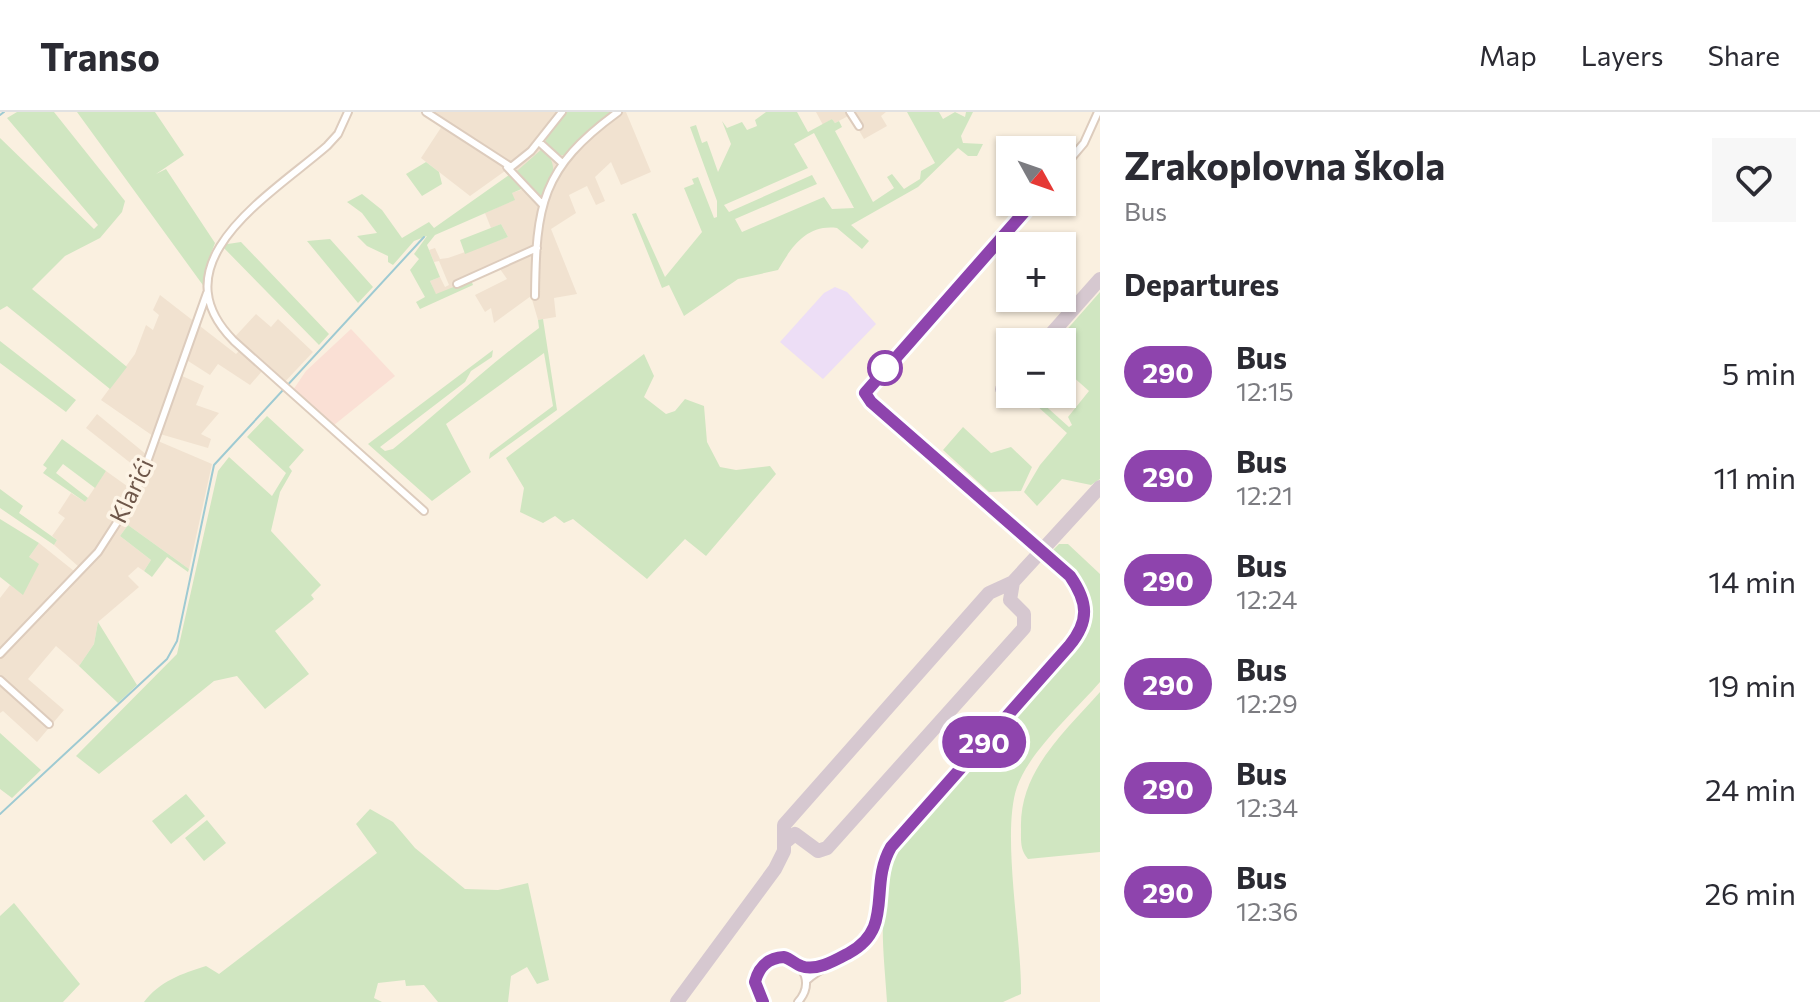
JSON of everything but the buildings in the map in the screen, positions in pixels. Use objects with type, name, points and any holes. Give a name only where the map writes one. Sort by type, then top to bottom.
[{"type":"street","name":"Klarići","points":[[0,654],[98,552],[136,493],[207,293],[209,265],[223,238],[327,146],[338,134],[348,112]]},
{"type":"street","points":[[426,112],[507,167],[542,204]]},
{"type":"street","points":[[507,167],[519,162],[562,112]]},
{"type":"street","points":[[535,296],[542,204],[561,162],[618,112]]},
{"type":"street","points":[[850,112],[859,126]]},
{"type":"street","points":[[1076,152],[1084,143],[1098,112]]},
{"type":"street","points":[[539,142],[561,162]]},
{"type":"street","points":[[798,1002],[806,981],[825,965],[865,944],[872,936],[878,920],[880,872],[891,847],[1069,646],[1085,622],[1084,600],[1070,576],[882,412],[865,393],[1021,216]]},
{"type":"street","points":[[457,284],[537,248]]},
{"type":"street","points":[[207,293],[223,329],[424,511]]},
{"type":"street","points":[[0,680],[49,724]]},
{"type":"street","points":[[763,1002],[755,982],[765,963],[784,957],[801,966],[825,965]]},
{"type":"street","points":[[801,966],[806,981]]},
{"type":"shaded area","points":[[430,112],[626,112],[651,172],[621,185],[611,162],[595,177],[605,201],[596,205],[587,186],[569,195],[576,213],[551,229],[577,294],[554,298],[556,317],[538,320],[531,296],[494,323],[491,308],[485,312],[475,295],[507,279],[500,269],[436,295],[430,281],[440,277],[445,287],[449,285],[439,261],[434,262],[429,250],[435,248],[440,259],[448,258],[508,237],[501,224],[491,228],[485,213],[514,200],[511,193],[524,189],[505,171],[470,196],[421,158],[444,123]]},
{"type":"shaded area","points":[[816,112],[886,112],[881,116],[887,126],[864,139],[850,115],[835,123],[832,119],[823,125]]},
{"type":"shaded area","points":[[835,287],[847,292],[876,324],[823,379],[780,342],[824,293]]},
{"type":"shaded area","points":[[160,295],[236,354],[240,350],[231,341],[256,314],[271,327],[278,319],[313,352],[281,386],[263,370],[250,385],[218,364],[210,375],[185,359],[180,375],[204,386],[196,405],[219,413],[201,434],[211,439],[208,448],[160,434],[158,441],[212,464],[189,569],[128,525],[120,536],[151,560],[144,571],[138,567],[128,576],[139,587],[98,622],[94,644],[79,666],[56,646],[28,679],[64,710],[37,742],[3,711],[0,713],[0,598],[10,585],[23,594],[29,557],[39,543],[74,571],[79,567],[54,545],[57,540],[52,536],[65,518],[58,513],[71,493],[85,502],[106,471],[134,491],[142,472],[86,428],[97,414],[147,455],[153,436],[101,400],[135,354],[146,325],[153,330],[159,315],[153,310]]},
{"type":"shaded area","points":[[351,329],[395,376],[334,425],[293,390],[306,371]]},
{"type":"green space","points":[[17,112],[54,112],[125,201],[122,212],[100,238],[65,256],[32,289],[127,367],[110,389],[7,306],[0,310],[0,138],[94,229],[98,225],[7,118]]},
{"type":"green space","points":[[77,112],[155,112],[184,155],[156,174],[166,169],[215,243],[207,264],[205,288]]},
{"type":"green space","points":[[565,112],[615,112],[565,155],[557,156],[546,146],[546,136]]},
{"type":"green space","points":[[766,112],[797,112],[808,132],[832,119],[835,123],[839,121],[842,127],[835,131],[873,202],[894,188],[887,177],[892,174],[904,189],[920,179],[921,171],[935,163],[907,112],[939,112],[943,119],[955,112],[965,117],[966,112],[973,112],[961,136],[963,143],[983,144],[977,156],[968,156],[958,148],[918,187],[851,225],[869,241],[862,249],[837,228],[817,230],[794,246],[778,270],[738,279],[684,316],[669,285],[662,288],[632,214],[636,213],[665,277],[702,232],[684,188],[694,184],[692,179],[698,177],[714,218],[717,217],[717,201],[690,127],[696,125],[702,143],[707,141],[718,172],[731,144],[722,121],[727,128],[742,122],[747,130],[757,126],[755,120]],"holes":[[[814,133],[854,208],[832,209],[824,197],[742,232],[735,219],[817,184],[812,175],[729,212],[724,205],[808,168],[794,144]]]},
{"type":"green space","points":[[543,148],[551,160],[553,172],[550,185],[541,196],[517,171]]},
{"type":"green space","points":[[426,162],[439,172],[442,184],[422,196],[406,174]]},
{"type":"green space","points":[[509,175],[524,188],[512,193],[515,200],[435,235],[427,245],[440,277],[430,281],[436,294],[471,280],[473,285],[420,309],[416,302],[425,297],[410,270],[419,259],[414,254],[427,236],[414,241],[393,265],[388,262],[388,256],[367,246],[357,236],[377,233],[362,213],[347,202],[362,194],[382,210],[402,238],[429,222],[434,228]]},
{"type":"green space","points":[[501,224],[508,237],[465,254],[460,240]]},
{"type":"green space","points":[[330,239],[373,287],[358,303],[307,241]]},
{"type":"green space","points":[[241,242],[329,334],[319,345],[221,245]]},
{"type":"green space","points":[[1100,292],[1100,479],[1091,485],[1062,479],[1037,506],[1024,492],[1040,465],[1067,433],[1039,408],[1048,408],[1069,427],[1072,425],[1068,417],[1089,391],[1076,379],[1076,328],[1068,328]]},
{"type":"green space","points":[[543,319],[557,410],[489,459],[490,453],[553,406],[544,353],[446,424],[471,472],[432,501],[368,444],[493,350],[492,357],[471,371],[465,382],[380,447],[385,451],[393,449],[539,328],[538,320]]},
{"type":"green space","points":[[0,341],[76,400],[66,412],[0,363]]},
{"type":"green space","points":[[644,354],[654,376],[644,397],[666,414],[675,411],[685,399],[704,406],[707,442],[720,467],[736,470],[770,466],[776,474],[706,556],[685,539],[647,579],[573,519],[564,523],[555,516],[543,523],[520,512],[524,488],[506,458]]},
{"type":"green space","points":[[267,416],[304,450],[289,467],[292,471],[280,492],[271,531],[321,585],[311,595],[314,599],[275,631],[309,674],[265,709],[237,676],[214,681],[99,774],[76,756],[177,654],[218,471],[229,457],[272,496],[286,473],[247,437]]},
{"type":"green space","points":[[963,427],[991,453],[1011,447],[1032,467],[1021,491],[989,492],[943,450]]},
{"type":"green space","points":[[62,439],[106,471],[95,488],[63,464],[56,473],[88,498],[85,502],[43,473],[47,468],[43,465]]},
{"type":"green space","points":[[0,489],[23,506],[19,513],[57,540],[54,545],[0,508]]},
{"type":"green space","points":[[0,519],[39,543],[29,557],[39,564],[23,595],[0,577]]},
{"type":"green space","points":[[128,525],[189,569],[188,572],[167,557],[152,577],[144,571],[151,560],[120,536]]},
{"type":"green space","points":[[1059,544],[1068,544],[1100,574],[1100,682],[1042,746],[1017,787],[1011,859],[1021,994],[1003,1002],[887,1002],[884,906],[886,887],[898,851],[1077,641],[1084,627],[1087,614],[1085,591],[1072,572],[1051,552]]},
{"type":"green space","points":[[98,622],[137,685],[118,703],[79,666],[94,644]]},
{"type":"green space","points":[[1100,692],[1100,852],[1028,859],[1022,849],[1021,837],[1022,808],[1027,789],[1046,754]]},
{"type":"green space","points":[[0,733],[41,770],[12,798],[0,789]]},
{"type":"green space","points":[[186,794],[205,816],[171,844],[152,821]]},
{"type":"green space","points":[[370,809],[393,822],[415,848],[465,889],[498,890],[528,883],[549,980],[537,984],[527,967],[511,976],[508,1002],[438,1002],[424,985],[406,986],[405,980],[378,983],[374,998],[382,1002],[144,1002],[164,983],[188,972],[206,966],[219,974],[377,853],[356,824]]},
{"type":"green space","points":[[207,820],[226,843],[204,861],[185,838]]},
{"type":"green space","points":[[14,903],[80,984],[63,1002],[0,1002],[0,916]]},
{"type":"waterway","points":[[0,115],[4,112]]},
{"type":"waterway","points":[[0,814],[167,659],[177,641],[214,465],[424,237]]},
{"type":"taxiway","points":[[1056,328],[1100,279]]},
{"type":"taxiway","points":[[677,1002],[775,869],[784,851],[784,825],[989,593],[1013,582],[1100,487]]},
{"type":"taxiway","points":[[784,843],[795,834],[818,851],[827,848],[1024,628],[1024,614],[1010,600],[1013,582]]},
{"type":"bus line","name":"290","points":[[763,1002],[755,982],[760,968],[769,960],[784,957],[801,966],[825,965],[869,940],[878,920],[880,872],[891,847],[1069,646],[1085,622],[1084,600],[1070,576],[871,402],[865,393],[1021,216]]}]
